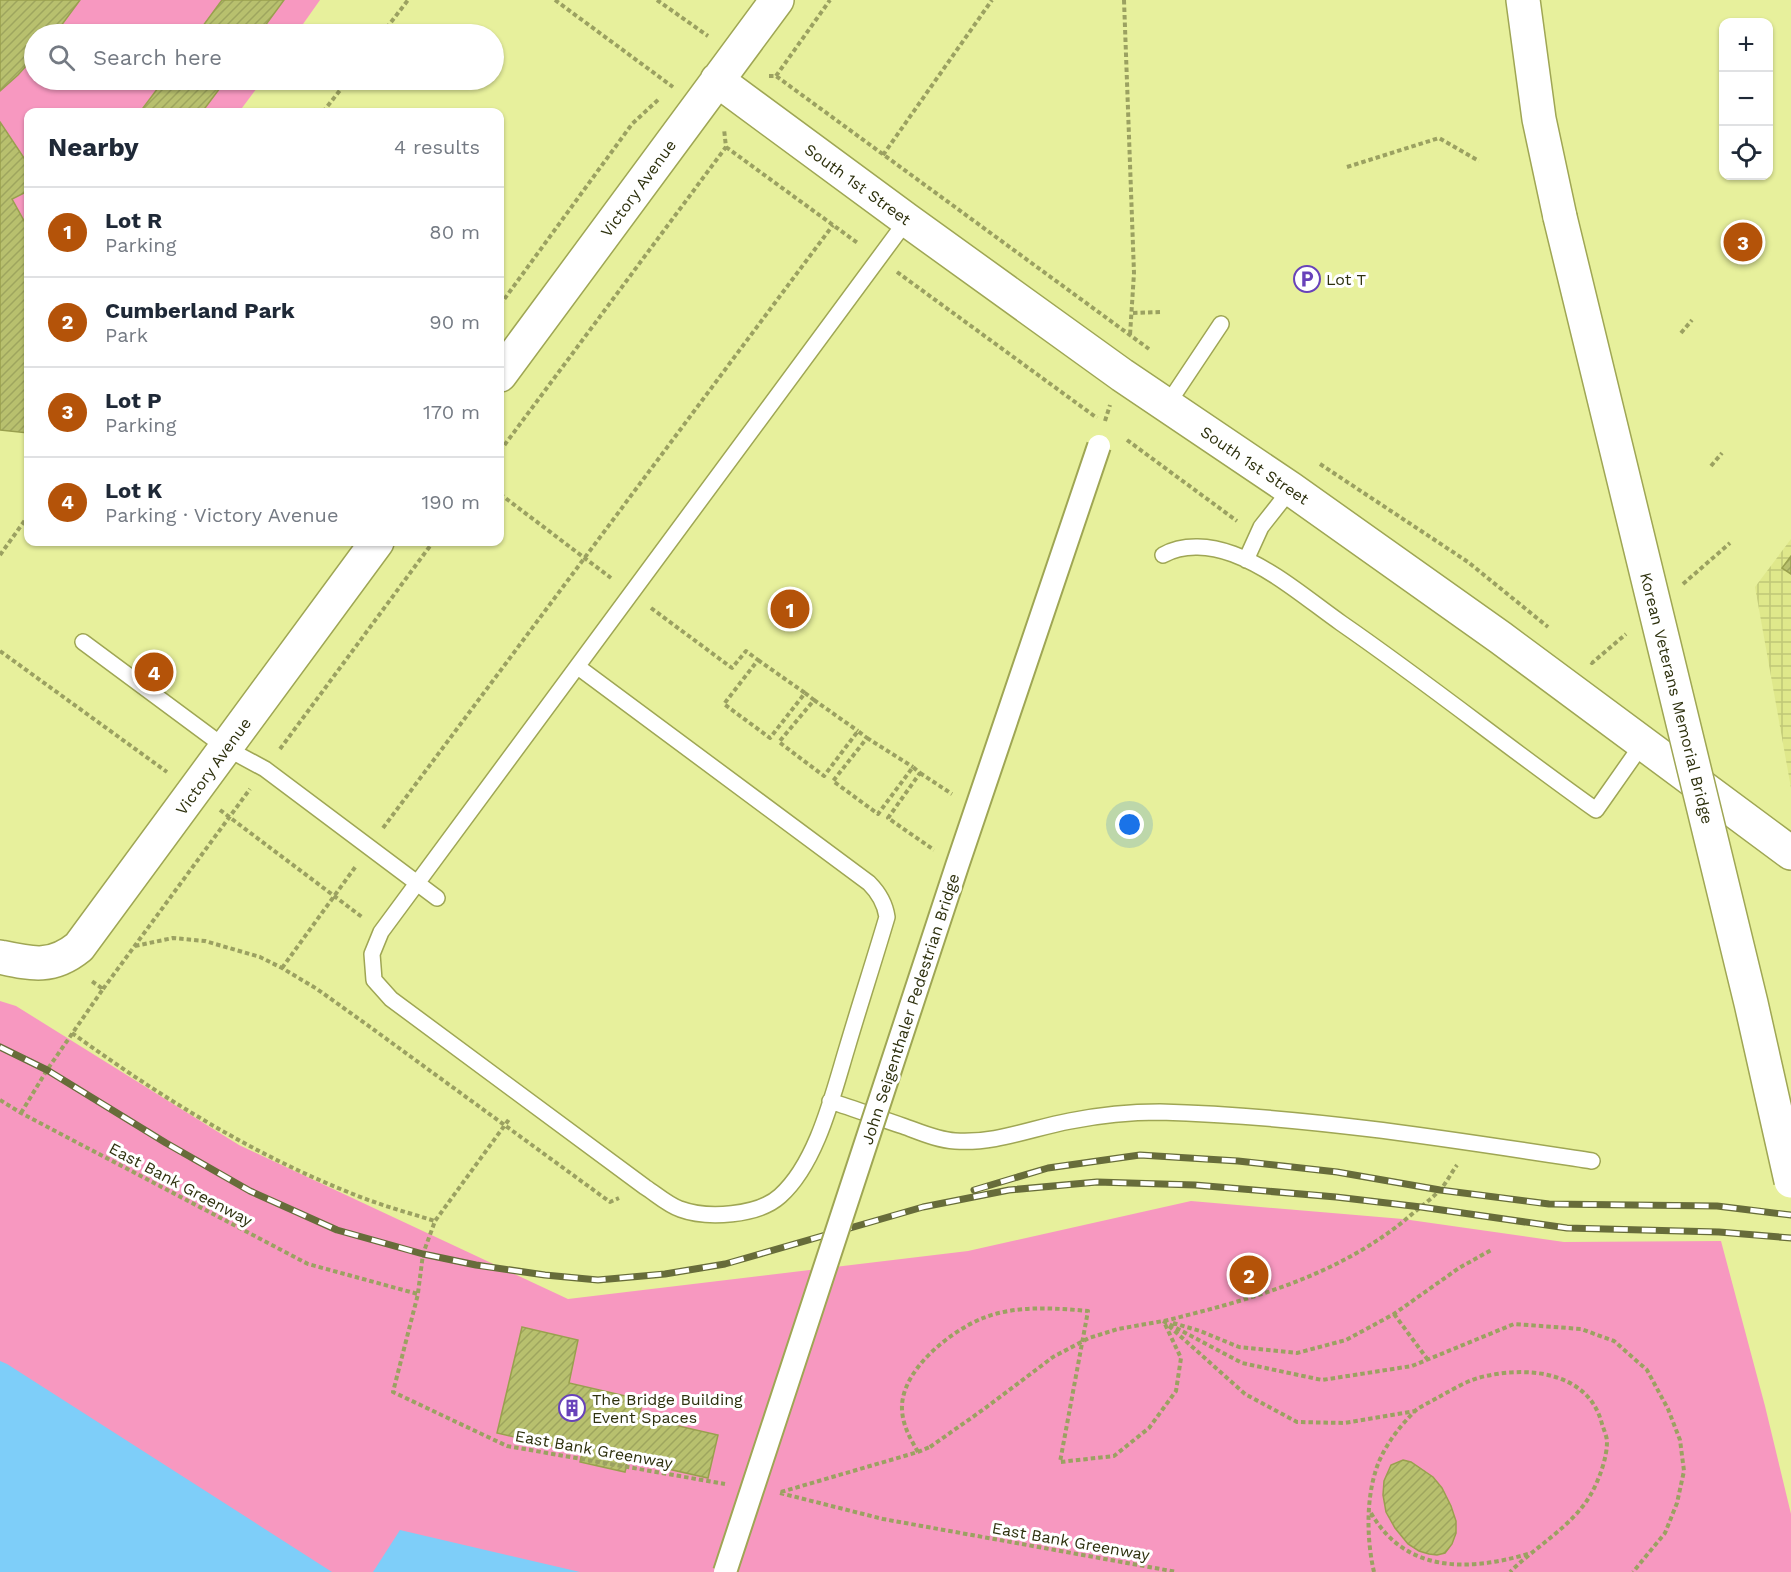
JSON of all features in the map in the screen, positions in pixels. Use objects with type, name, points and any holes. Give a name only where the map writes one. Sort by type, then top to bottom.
[{"type":"street","name":"Victory Avenue","points":[[504,370],[717,80],[769,3]]},
{"type":"street","name":"Korean Veterans Memorial Bridge","points":[[1528,7],[1539,119],[1560,216],[1751,1003],[1791,1181]]},
{"type":"street","name":"South 1st Street","points":[[717,80],[1122,375],[1291,489],[1502,638],[1791,853]]},
{"type":"street","name":"John Seigenthaler Pedestrian Bridge","points":[[724,1572],[957,866],[1099,446]]},
{"type":"street","name":"Victory Avenue","points":[[69,955],[79,947],[374,546]]},
{"type":"street","points":[[15,960],[44,963],[69,955]]},
{"type":"lane","points":[[578,667],[869,883],[882,899],[887,917],[814,1146],[802,1167],[779,1197],[747,1211],[718,1216],[680,1209],[645,1187],[391,999],[374,980],[372,954],[381,932],[907,220]]},
{"type":"lane","points":[[1167,405],[1221,324]]},
{"type":"lane","points":[[1246,560],[1256,535],[1291,489]]},
{"type":"lane","points":[[1163,555],[1182,548],[1200,547],[1232,554],[1280,580],[1399,663],[1596,810],[1642,743]]},
{"type":"lane","points":[[84,642],[226,748],[265,770],[437,898]]},
{"type":"lane","points":[[830,1101],[934,1137],[954,1141],[978,1141],[1004,1137],[1070,1121],[1140,1112],[1248,1116],[1466,1142],[1592,1161]]},
{"type":"path","points":[[390,24],[408,0]]},
{"type":"path","points":[[555,0],[680,92]]},
{"type":"path","points":[[657,0],[714,41]]},
{"type":"path","points":[[830,0],[776,76],[1186,376]]},
{"type":"path","points":[[883,155],[992,0]]},
{"type":"path","points":[[1122,375],[1133,313],[1134,273],[1124,0]]},
{"type":"path","points":[[703,45],[716,29]]},
{"type":"path","points":[[504,300],[632,124],[679,78]]},
{"type":"path","points":[[326,108],[340,90]]},
{"type":"path","points":[[504,446],[726,147],[724,129]]},
{"type":"path","points":[[1347,167],[1439,138],[1479,161]]},
{"type":"path","points":[[726,147],[1104,423]]},
{"type":"path","points":[[282,968],[369,847],[832,225]]},
{"type":"path","points":[[1133,313],[1161,312]]},
{"type":"path","points":[[1681,333],[1692,320]]},
{"type":"path","points":[[1123,437],[1256,535]]},
{"type":"path","points":[[1711,466],[1722,453]]},
{"type":"path","points":[[1310,458],[1468,562],[1551,630]]},
{"type":"path","points":[[0,555],[24,522]]},
{"type":"path","points":[[0,651],[194,792]]},
{"type":"path","points":[[732,668],[746,651],[867,738],[976,810]]},
{"type":"path","points":[[1584,657],[1592,663]]},
{"type":"path","points":[[758,660],[724,704],[770,738],[805,693]]},
{"type":"path","points":[[814,700],[779,742],[824,776],[858,731]]},
{"type":"path","points":[[867,738],[832,781],[878,814],[913,767]]},
{"type":"path","points":[[920,773],[888,818],[957,866]]},
{"type":"path","points":[[230,817],[381,932]]},
{"type":"path","points":[[135,946],[173,938],[205,942],[260,957],[317,989],[610,1202],[645,1187]]},
{"type":"path","points":[[21,1113],[103,989],[79,972],[69,955]]},
{"type":"path","points":[[72,1033],[135,1079],[267,1156],[349,1193],[435,1221]]},
{"type":"path","points":[[418,1294],[423,1254],[435,1221],[504,1125],[526,1099]]},
{"type":"path","name":"East Bank Greenway","points":[[0,1100],[308,1264],[418,1294],[393,1392],[507,1446],[731,1485]]},
{"type":"path","points":[[1163,1321],[1180,1358],[1176,1391],[1149,1428],[1114,1456],[1060,1462],[1088,1311],[1050,1307],[1020,1310],[985,1317],[961,1329],[938,1345],[920,1364],[908,1384],[902,1407],[905,1428],[918,1452],[930,1447],[1053,1357],[1089,1338],[1118,1329],[1242,1302],[1314,1275],[1362,1250],[1395,1228],[1440,1190],[1458,1164],[1466,1142]]},
{"type":"path","points":[[1163,1321],[1200,1331],[1239,1347],[1296,1353],[1346,1340],[1394,1314],[1459,1268],[1492,1249]]},
{"type":"path","points":[[1394,1314],[1428,1360]]},
{"type":"path","points":[[1163,1321],[1242,1363],[1322,1380],[1412,1366],[1514,1324],[1581,1329],[1614,1341],[1647,1370],[1668,1409],[1680,1440],[1684,1471],[1677,1503],[1665,1533],[1633,1572]]},
{"type":"path","points":[[1163,1321],[1245,1394],[1297,1422],[1345,1423],[1415,1411]]},
{"type":"path","points":[[1374,1572],[1369,1510],[1375,1473],[1389,1442],[1415,1411],[1451,1390],[1485,1376],[1548,1373],[1571,1383],[1591,1398],[1601,1418],[1607,1442],[1602,1468],[1591,1494],[1570,1521],[1528,1554],[1510,1572]]},
{"type":"path","name":"East Bank Greenway","points":[[918,1452],[778,1493],[883,1519],[1177,1572]]},
{"type":"path","points":[[1369,1510],[1381,1533],[1412,1558],[1436,1568],[1461,1570],[1502,1563],[1528,1554]]},
{"type":"shaded area","points":[[0,0],[320,0],[303,24],[24,24],[24,90],[256,90],[242,108],[24,108],[24,433],[0,430]]},
{"type":"shaded area","points":[[1791,539],[1791,788],[1755,587]]},
{"type":"shaded area","points":[[0,1001],[16,1006],[239,1145],[568,1299],[968,1251],[1191,1201],[1403,1219],[1564,1242],[1721,1241],[1791,1514],[1791,1572],[325,1572],[0,1400]]},
{"type":"water","points":[[0,1361],[7,1364],[332,1572],[0,1572]]},
{"type":"water","points":[[400,1530],[580,1572],[373,1572]]},
{"type":"building","points":[[0,0],[80,0],[62,24],[24,24],[24,68],[0,91]]},
{"type":"building","points":[[222,0],[284,0],[266,24],[204,24]]},
{"type":"building","points":[[156,90],[218,90],[205,108],[143,108]]},
{"type":"building","points":[[0,122],[24,158],[24,193],[12,199],[24,221],[24,433],[0,430]]},
{"type":"building","points":[[1791,556],[1791,574],[1782,568]]},
{"type":"building","name":"The Bridge Building Event Spaces","points":[[522,1327],[578,1340],[569,1383],[643,1400],[639,1417],[718,1435],[708,1478],[628,1460],[625,1472],[580,1462],[582,1453],[497,1433]]},
{"type":"building","points":[[1403,1460],[1411,1462],[1433,1477],[1442,1488],[1451,1506],[1456,1521],[1456,1533],[1445,1553],[1429,1554],[1408,1544],[1386,1512],[1383,1495],[1384,1481],[1391,1465]]},
{"type":"railway","points":[[0,1047],[47,1070],[250,1191],[337,1230],[423,1254],[476,1265],[545,1275],[598,1280],[665,1274],[725,1264],[923,1207],[1009,1190],[1097,1182],[1195,1185],[1336,1197],[1567,1228],[1719,1232],[1791,1238]]},
{"type":"railway","points":[[974,1190],[1048,1168],[1140,1155],[1238,1161],[1337,1172],[1440,1190],[1549,1204],[1717,1206],[1791,1215]]},
{"type":"place","name":"Lot P","points":[[1743,242]]},
{"type":"place","name":"Lot T","points":[[1307,279]]},
{"type":"place","name":"Lot R","points":[[790,609]]},
{"type":"place","name":"Lot K","points":[[154,672]]},
{"type":"place","name":"Cumberland Park","points":[[1249,1275]]},
{"type":"place","name":"The Bridge Building Event Spaces","points":[[572,1408]]}]
